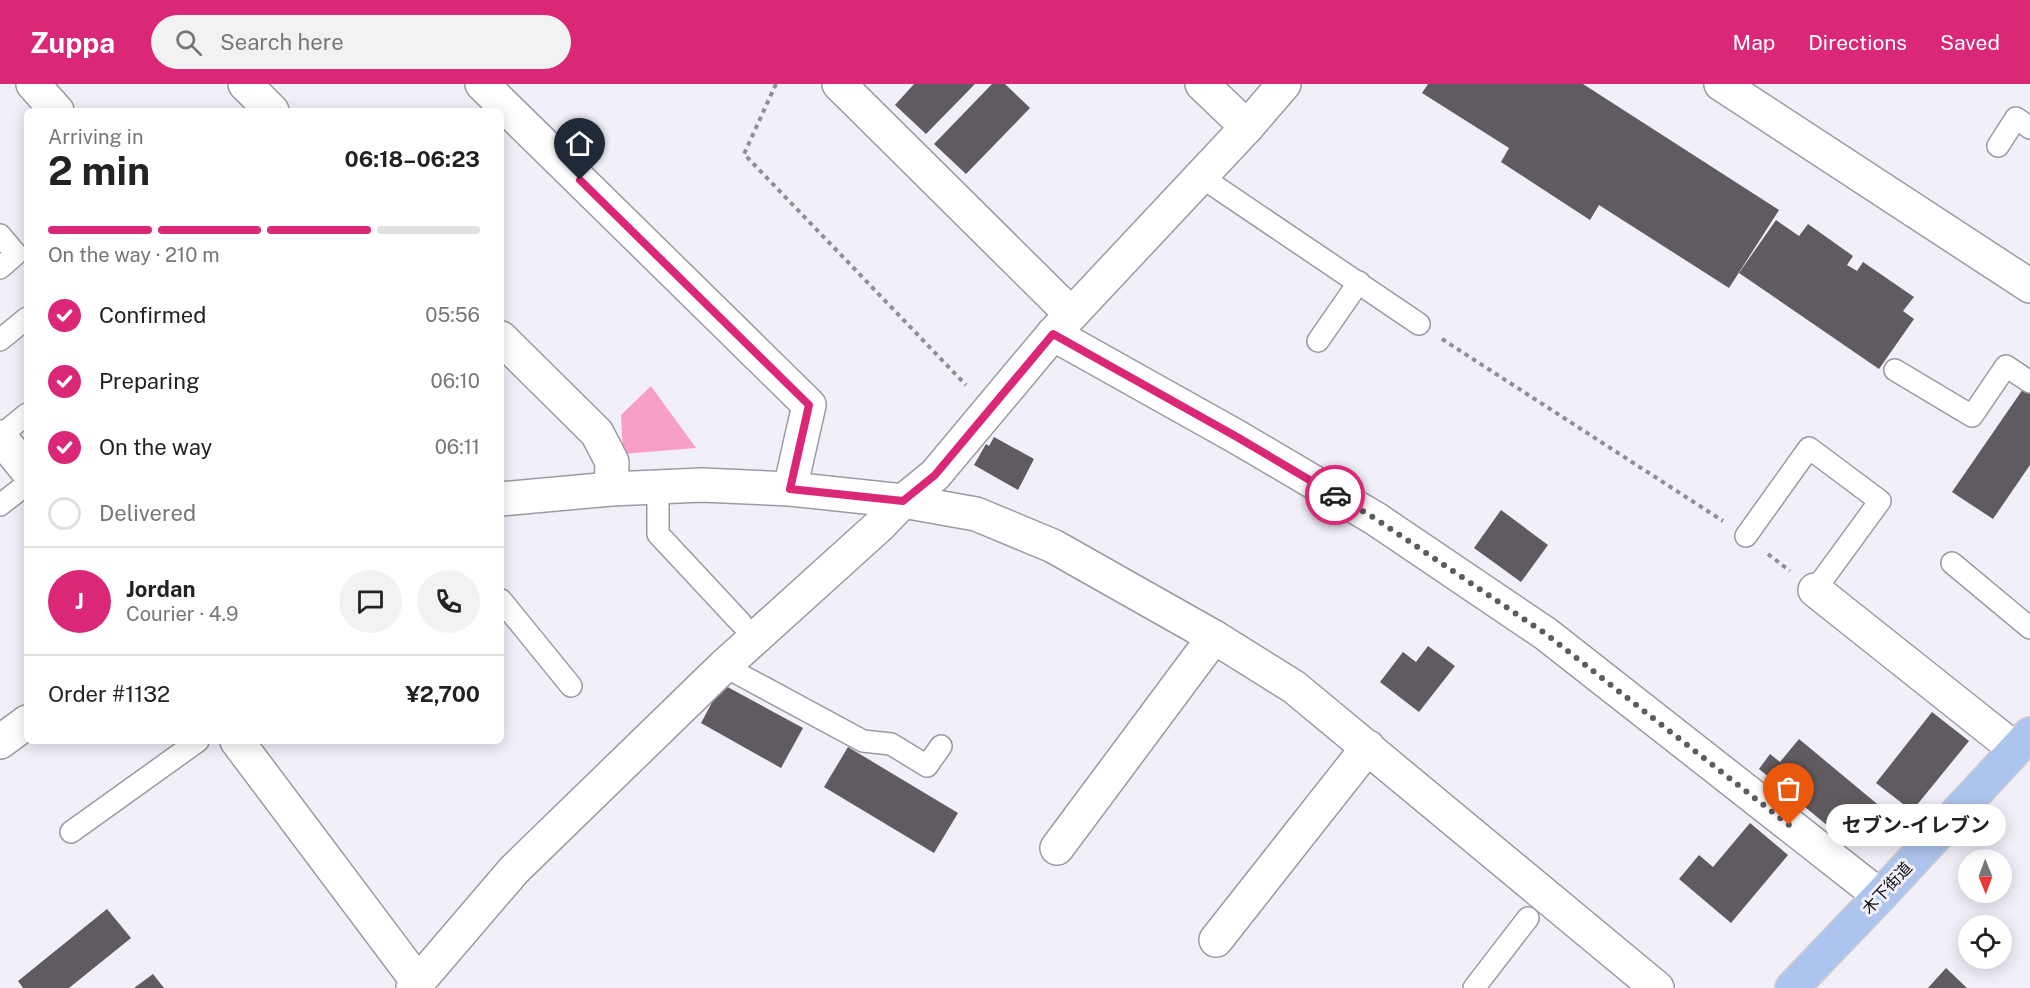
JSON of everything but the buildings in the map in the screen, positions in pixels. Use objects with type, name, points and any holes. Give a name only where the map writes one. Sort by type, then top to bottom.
[{"type":"main road","name":"木下街道","points":[[1792,988],[2023,742]]},
{"type":"street","points":[[33,84],[54,108]]},
{"type":"street","points":[[245,84],[269,108]]},
{"type":"street","points":[[482,84],[809,405],[790,489]]},
{"type":"street","points":[[839,84],[1062,324],[1237,437],[1376,519],[1536,627],[1880,896]]},
{"type":"street","points":[[1202,84],[1247,127]]},
{"type":"street","points":[[239,744],[416,985],[514,870],[724,666],[879,526],[903,501],[935,475],[1062,324],[1247,127],[1284,84]]},
{"type":"street","points":[[1720,84],[2030,286]]},
{"type":"street","points":[[504,341],[597,433],[612,462],[611,489]]},
{"type":"street","points":[[0,436],[24,466]]},
{"type":"street","points":[[504,499],[611,489],[702,485],[790,489],[903,501],[976,514],[1053,546],[1214,637],[1294,687],[1658,988]]},
{"type":"street","points":[[1815,590],[2023,742]]},
{"type":"street","points":[[1057,848],[1214,637]]},
{"type":"street","points":[[0,742],[24,724]]},
{"type":"street","points":[[1216,940],[1368,747]]},
{"type":"lane","points":[[1998,146],[2016,118],[2030,128]]},
{"type":"lane","points":[[1200,176],[1419,324]]},
{"type":"lane","points":[[0,235],[16,254],[0,268]]},
{"type":"lane","points":[[1318,341],[1359,282]]},
{"type":"lane","points":[[0,340],[24,320]]},
{"type":"lane","points":[[1895,370],[1972,416],[2006,366],[2030,382]]},
{"type":"lane","points":[[0,436],[24,416]]},
{"type":"lane","points":[[1746,536],[1809,448],[1880,501],[1815,590]]},
{"type":"lane","points":[[0,505],[24,486]]},
{"type":"lane","points":[[658,487],[658,534],[741,623]]},
{"type":"lane","points":[[1952,563],[2030,628]]},
{"type":"lane","points":[[504,604],[571,686]]},
{"type":"lane","points":[[724,666],[863,741],[891,744],[927,766],[940,746]]},
{"type":"lane","points":[[71,832],[194,744]]},
{"type":"lane","points":[[1474,988],[1528,918]]},
{"type":"path","points":[[776,84],[744,154],[989,410]]},
{"type":"path","points":[[1419,324],[1746,536],[1815,590]]},
{"type":"shaded area","points":[[651,386],[696,448],[623,454],[621,415]]},
{"type":"way so far","points":[[1335,495],[1376,519],[1546,634],[1789,825]]},
{"type":"place","name":"セブン-イレブン","points":[[1789,825]]},
{"type":"route","points":[[580,180],[809,405],[790,489],[903,501],[935,475],[1053,334],[1335,495]]}]
